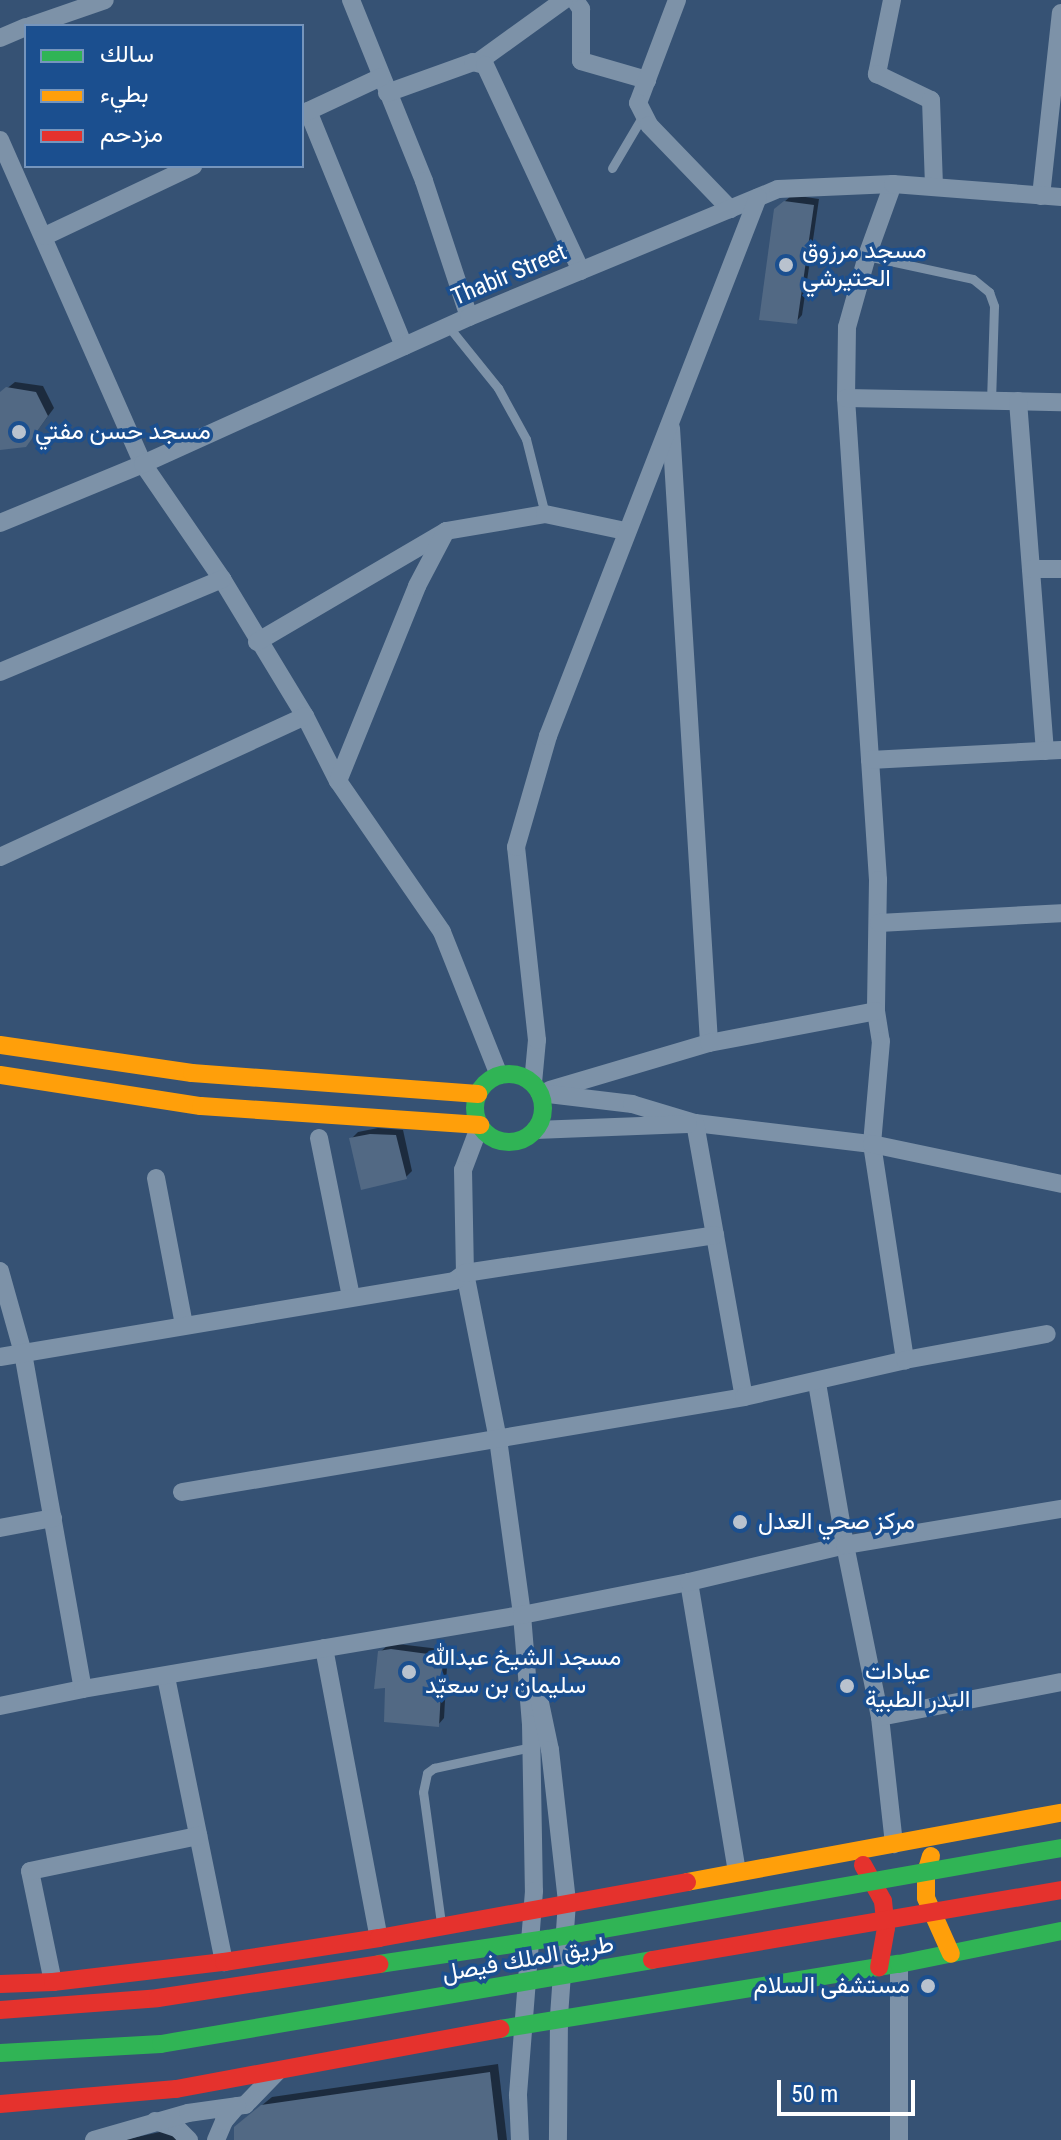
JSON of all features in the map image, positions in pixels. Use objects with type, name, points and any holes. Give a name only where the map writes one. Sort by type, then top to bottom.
[{"type":"main road","points":[[0,1045],[192,1073],[478,1094]]},
{"type":"main road","points":[[0,1075],[201,1106],[480,1125]]},
{"type":"main road","points":[[499,1075],[517,1075],[536,1088],[543,1112],[535,1130],[517,1141],[507,1141],[487,1133],[480,1125],[476,1115],[478,1094],[490,1079],[499,1075]]},
{"type":"main road","points":[[0,1984],[53,1982],[224,1962],[379,1938],[1061,1813]]},
{"type":"main road","points":[[937,1837],[926,1872],[926,1898],[951,1954]]},
{"type":"main road","name":"طريق الملك فيصل","points":[[0,2010],[158,1998],[532,1941],[1061,1848]]},
{"type":"main road","points":[[854,1851],[883,1901],[886,1928],[879,1967]]},
{"type":"main road","name":"طريق الملك فيصل","points":[[0,2053],[161,2044],[1061,1890]]},
{"type":"main road","points":[[0,2104],[176,2089],[559,2017],[899,1964],[1061,1931]]},
{"type":"street","points":[[34,24],[79,3],[105,0]]},
{"type":"street","points":[[351,0],[424,181],[469,317]]},
{"type":"street","points":[[404,346],[305,113],[384,85],[478,62],[564,0]]},
{"type":"street","points":[[575,0],[581,9],[581,61],[647,80]]},
{"type":"street","points":[[677,0],[638,103],[642,117],[730,209]]},
{"type":"street","points":[[892,0],[877,74],[931,100],[934,187]]},
{"type":"street","points":[[1041,196],[1061,13]]},
{"type":"street","points":[[0,38],[24,29]]},
{"type":"street","points":[[478,62],[485,65],[581,271]]},
{"type":"street","points":[[0,140],[45,236],[143,464],[222,579],[257,642],[305,716],[338,781],[442,932],[499,1075]]},
{"type":"street","points":[[45,236],[189,168]]},
{"type":"street","points":[[893,184],[867,256],[847,327],[846,398],[879,923],[876,1011],[881,1041],[872,1144],[905,1360]]},
{"type":"street","name":"Thabir Street","points":[[0,523],[143,464],[448,326],[778,189],[893,184],[1061,197]]},
{"type":"street","points":[[536,1088],[537,1040],[516,847],[548,736],[625,531],[671,422],[758,197]]},
{"type":"street","points":[[846,398],[1061,402]]},
{"type":"street","points":[[870,760],[1053,750],[1031,569],[1018,401]]},
{"type":"street","points":[[671,422],[709,1043]]},
{"type":"street","points":[[257,642],[446,531],[545,514],[625,531]]},
{"type":"street","points":[[338,781],[417,586],[446,531]]},
{"type":"street","points":[[1031,569],[1061,569]]},
{"type":"street","points":[[0,672],[222,579]]},
{"type":"street","points":[[0,857],[305,716]]},
{"type":"street","points":[[879,923],[1061,913]]},
{"type":"street","points":[[536,1088],[709,1043],[876,1011]]},
{"type":"street","points":[[536,1088],[632,1104],[695,1123]]},
{"type":"street","points":[[695,1123],[744,1397]]},
{"type":"street","points":[[535,1130],[695,1123],[872,1144],[1061,1184]]},
{"type":"street","points":[[480,1125],[463,1170],[465,1273],[498,1439],[522,1615],[532,1746],[533,1910],[518,2095],[520,2140]]},
{"type":"street","points":[[319,1138],[351,1297]]},
{"type":"street","points":[[156,1178],[184,1325]]},
{"type":"street","points":[[0,1357],[454,1281],[465,1273],[715,1235]]},
{"type":"street","points":[[0,1271],[23,1353],[83,1689]]},
{"type":"street","points":[[182,1492],[744,1397],[817,1383],[905,1360],[1047,1334]]},
{"type":"street","points":[[817,1383],[845,1545],[880,1717],[894,1844]]},
{"type":"street","points":[[0,1706],[83,1689],[522,1615],[689,1582],[845,1545],[1061,1509]]},
{"type":"street","points":[[0,1528],[53,1518]]},
{"type":"street","points":[[689,1582],[737,1871]]},
{"type":"street","points":[[522,1615],[550,1750],[567,1902],[559,2017],[558,2140]]},
{"type":"street","points":[[324,1648],[379,1938]]},
{"type":"street","points":[[166,1677],[224,1962]]},
{"type":"street","points":[[880,1717],[1061,1682]]},
{"type":"street","points":[[53,1982],[30,1871],[198,1836]]},
{"type":"street","points":[[899,1964],[899,2140]]},
{"type":"street","points":[[94,2140],[155,2121],[237,2106],[260,2093],[277,2072]]},
{"type":"street","points":[[216,2140],[224,2121],[237,2106]]},
{"type":"street","points":[[155,2121],[177,2128],[189,2140]]},
{"type":"lane","points":[[612,168],[642,117]]},
{"type":"lane","points":[[867,256],[973,279],[989,292],[994,306],[991,400]]},
{"type":"lane","points":[[448,326],[498,388],[526,439],[545,514]]},
{"type":"lane","points":[[442,1927],[423,1781],[434,1768],[532,1746]]},
{"type":"building","name":"مسجد مرزوق الحتيرشي","points":[[784,201],[814,205],[797,324],[759,320],[774,209]]},
{"type":"building","name":"مسجد حسن مفتي","points":[[6,387],[36,392],[48,416],[26,447],[0,450],[0,392]]},
{"type":"building","points":[[370,1134],[396,1135],[407,1179],[361,1190],[349,1138]]},
{"type":"building","name":"مسجد الشيخ عبدالله سليمان بن سعيّد","points":[[391,1649],[443,1656],[439,1727],[384,1722],[385,1688],[374,1689],[378,1651]]},
{"type":"building","points":[[490,2072],[498,2140],[234,2140],[234,2127],[261,2105]]},
{"type":"traffic: fast","points":[[509,1074],[533,1084],[543,1108],[533,1132],[509,1142],[485,1132],[475,1108],[485,1084],[509,1074]]},
{"type":"traffic: fast","points":[[379,1964],[547,1939],[1061,1848]]},
{"type":"traffic: fast","points":[[500,2029],[899,1964],[1061,1931]]},
{"type":"traffic: fast","points":[[0,2053],[161,2044],[652,1960]]},
{"type":"traffic: slow","points":[[0,1045],[192,1073],[478,1094]]},
{"type":"traffic: slow","points":[[0,1075],[201,1106],[480,1125]]},
{"type":"traffic: slow","points":[[687,1882],[1061,1813]]},
{"type":"traffic: slow","points":[[931,1856],[926,1872],[926,1898],[951,1954]]},
{"type":"traffic: jam","points":[[863,1865],[883,1901],[886,1928],[879,1967]]},
{"type":"traffic: jam","points":[[0,1984],[53,1982],[224,1962],[379,1938],[687,1882]]},
{"type":"traffic: jam","points":[[652,1960],[1061,1890]]},
{"type":"traffic: jam","points":[[0,2010],[158,1998],[379,1964]]},
{"type":"traffic: jam","points":[[0,2104],[176,2089],[500,2029]]},
{"type":"place","name":"مسجد مرزوق الحتيرشي","points":[[786,265]]},
{"type":"place","name":"مسجد حسن مفتي","points":[[19,432]]},
{"type":"place","name":"مركز صحي العدل","points":[[740,1522]]},
{"type":"place","name":"مسجد الشيخ عبدالله سليمان بن سعيّد","points":[[409,1672]]},
{"type":"place","name":"عيادات البدر الطبية","points":[[847,1686]]},
{"type":"place","name":"مستشفى السلام","points":[[928,1986]]}]
